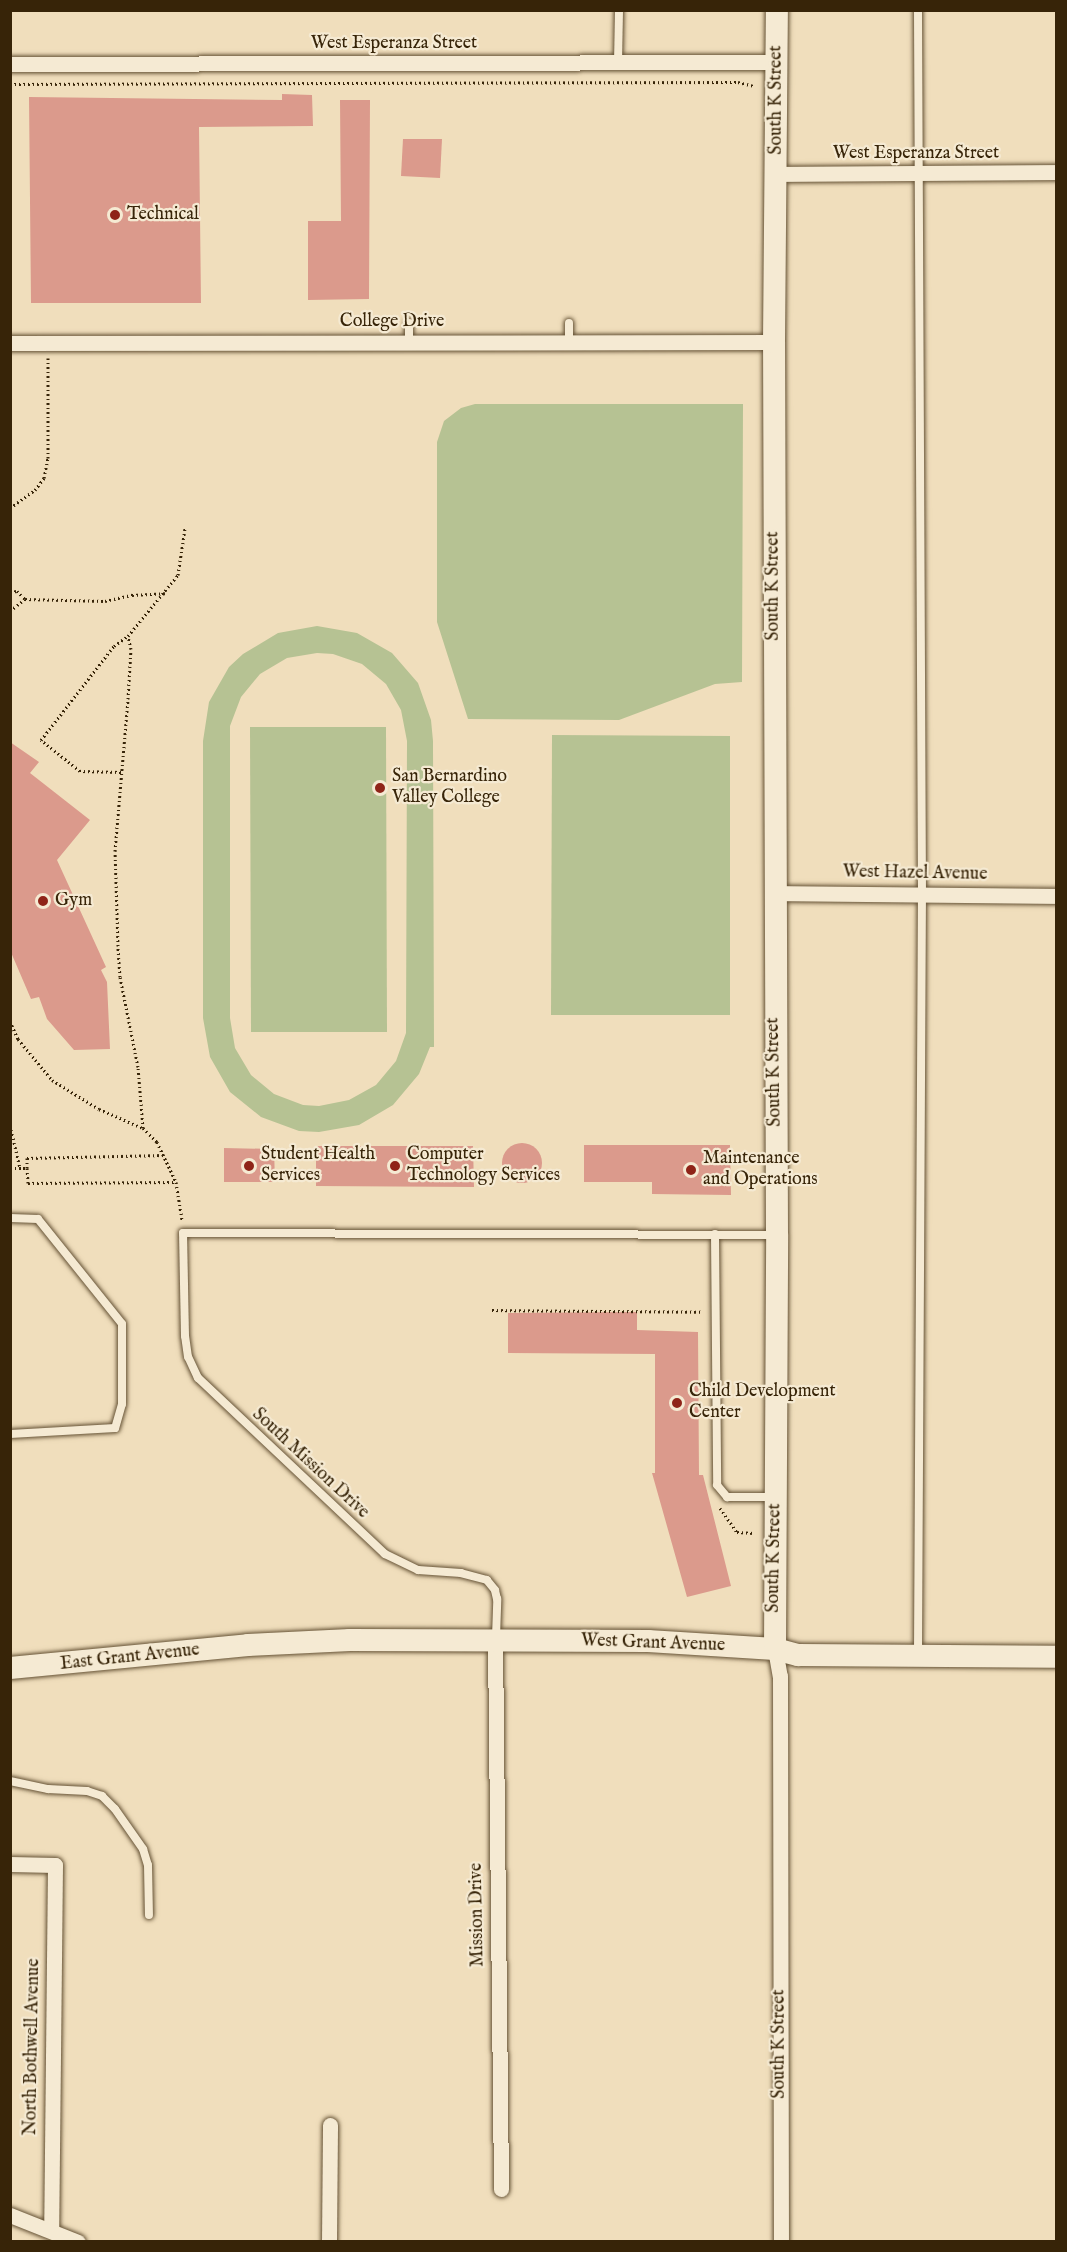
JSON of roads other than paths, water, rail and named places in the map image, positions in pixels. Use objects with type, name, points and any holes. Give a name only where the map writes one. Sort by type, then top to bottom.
[{"type":"street","name":"South K Street","points":[[777,10],[774,342],[774,893],[777,1235],[775,1649],[780,1676],[781,2241]]},
{"type":"street","name":"West Esperanza Street","points":[[10,64],[777,62]]},
{"type":"street","name":"West Esperanza Street","points":[[776,174],[1056,172]]},
{"type":"street","name":"College Drive","points":[[10,343],[774,342]]},
{"type":"street","name":"West Hazel Avenue","points":[[774,893],[1056,896]]},
{"type":"street","name":"West Grant Avenue","points":[[248,1645],[350,1640],[648,1641],[775,1649],[798,1655],[1056,1657]]},
{"type":"street","name":"Mission Drive","points":[[495,1641],[501,2189]]},
{"type":"street","name":"East Grant Avenue","points":[[10,1668],[248,1645]]},
{"type":"street","name":"North Bothwell Avenue","points":[[10,1864],[55,1865],[51,2230]]},
{"type":"street","points":[[329,2241],[330,2125]]},
{"type":"street","points":[[10,2215],[78,2241]]},
{"type":"lane","points":[[618,63],[619,10]]},
{"type":"lane","points":[[918,10],[922,893],[918,1656]]},
{"type":"lane","points":[[409,323],[409,342]]},
{"type":"lane","points":[[568,341],[569,323]]},
{"type":"lane","points":[[10,1218],[38,1219],[122,1324],[122,1404],[115,1428],[10,1434]]},
{"type":"lane","name":"South Mission Drive","points":[[495,1641],[497,1599],[495,1590],[487,1580],[461,1573],[418,1570],[385,1554],[198,1378],[188,1357],[185,1336],[183,1233],[715,1234]]},
{"type":"lane","points":[[776,1497],[727,1497],[717,1485],[715,1234],[777,1235]]},
{"type":"lane","points":[[10,1781],[48,1789],[87,1791],[102,1796],[115,1809],[143,1849],[148,1865],[149,1915]]},
{"type":"place","name":"Technical","points":[[115,215]]},
{"type":"place","name":"San Bernardino Valley College","points":[[380,788]]},
{"type":"place","name":"Gym","points":[[43,901]]},
{"type":"place","name":"Student Health Services","points":[[249,1166]]},
{"type":"place","name":"Computer Technology Services","points":[[395,1166]]},
{"type":"place","name":"Maintenance and Operations","points":[[691,1170]]},
{"type":"place","name":"Child Development Center","points":[[677,1403]]}]
